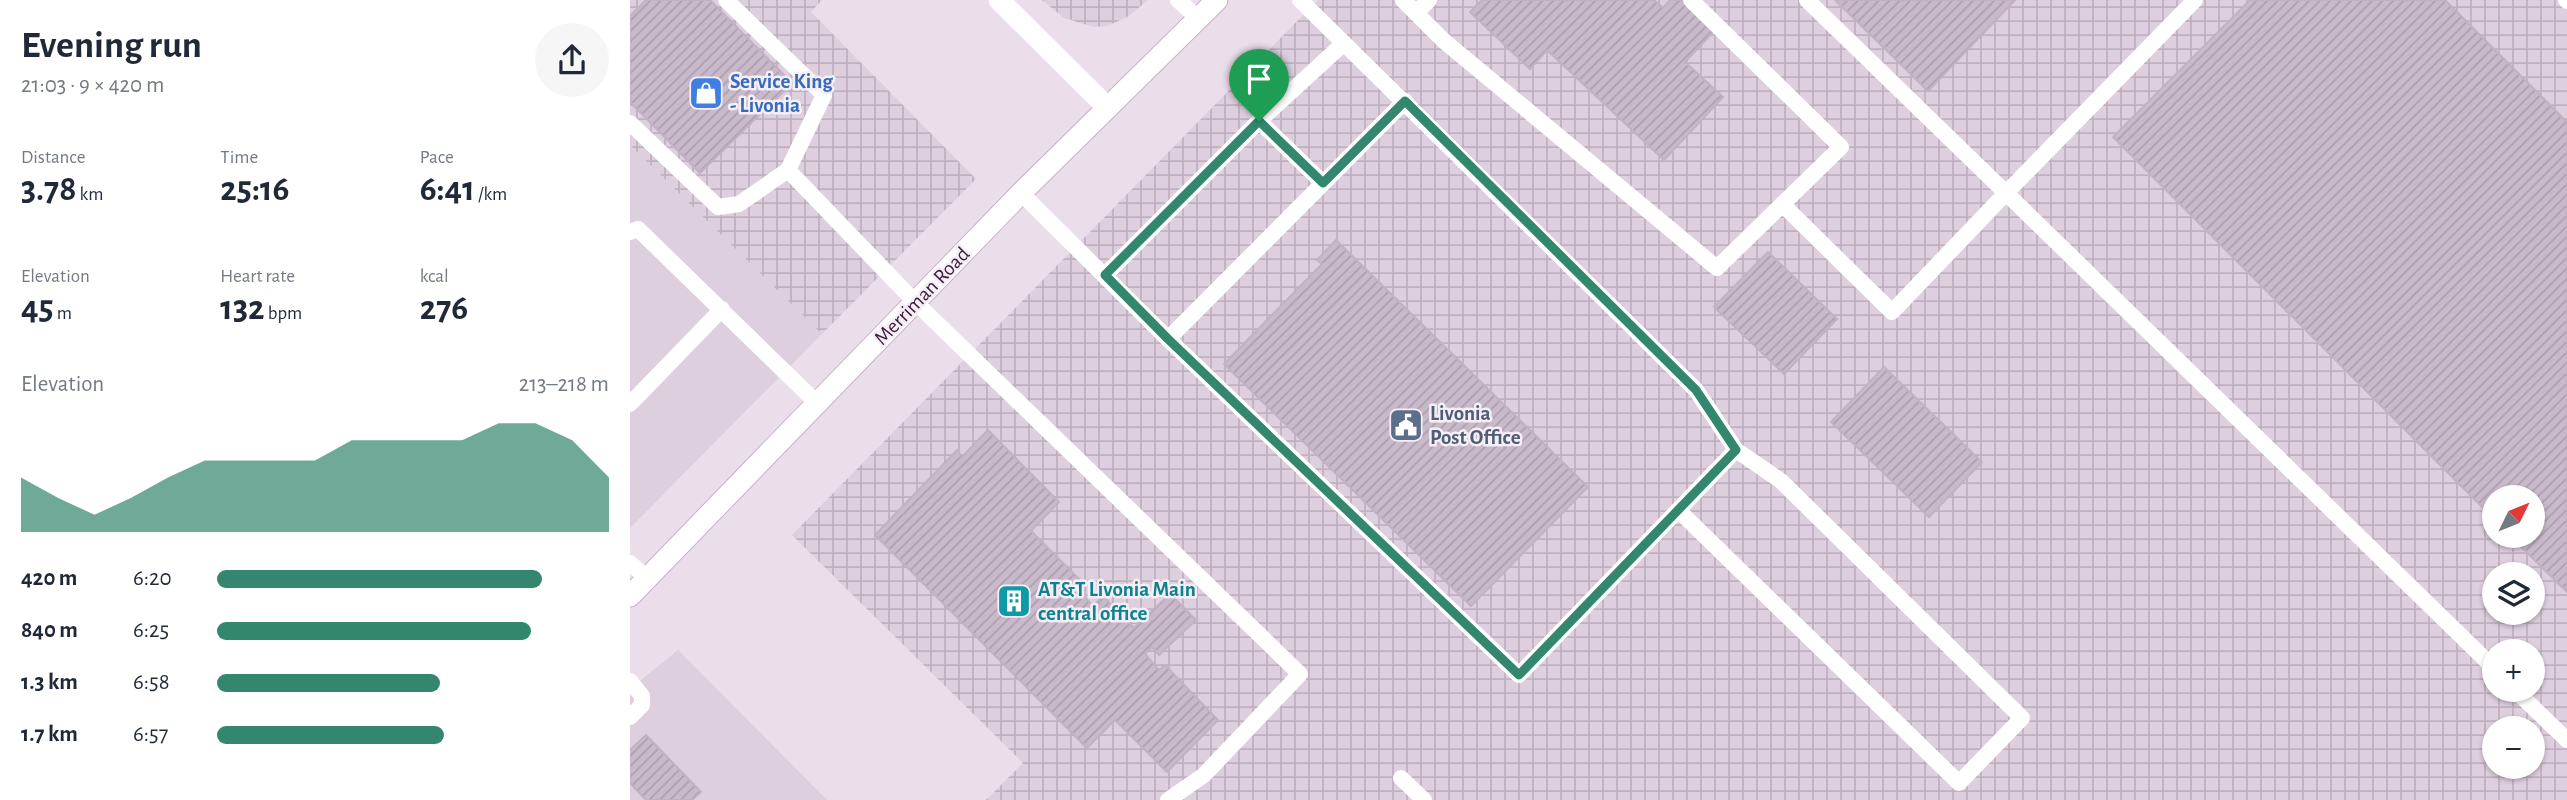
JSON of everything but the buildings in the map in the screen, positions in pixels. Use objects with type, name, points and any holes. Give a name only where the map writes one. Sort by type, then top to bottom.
[{"type":"main road","points":[[999,0],[1107,107]]},
{"type":"main road","name":"Merriman Road","points":[[630,596],[1021,193],[1217,0]]},
{"type":"lane","points":[[630,123],[718,206],[739,204],[788,170],[824,94],[726,0]]},
{"type":"lane","points":[[1178,0],[1198,18]]},
{"type":"lane","points":[[1300,0],[1696,390],[1736,450],[1781,481],[2022,718],[1959,783],[1678,510]]},
{"type":"lane","points":[[1403,0],[1444,41],[1717,268],[1841,147],[1691,0]]},
{"type":"lane","points":[[1416,13],[1429,0]]},
{"type":"lane","points":[[1807,0],[2482,656]]},
{"type":"lane","points":[[1782,204],[1892,312],[2195,0]]},
{"type":"lane","points":[[1105,275],[1259,121],[1344,43]]},
{"type":"lane","points":[[1168,339],[1405,101]]},
{"type":"lane","points":[[1259,121],[1323,183]]},
{"type":"lane","points":[[788,170],[916,303],[1300,674],[1204,775],[1168,800]]},
{"type":"lane","points":[[1021,193],[1168,339],[1519,675],[1736,450]]},
{"type":"lane","points":[[630,232],[638,229],[817,403]]},
{"type":"lane","points":[[630,404],[722,309]]},
{"type":"lane","points":[[630,563],[647,578]]},
{"type":"lane","points":[[630,681],[642,696],[642,705],[630,717]]},
{"type":"lane","points":[[2527,702],[2567,740]]},
{"type":"lane","points":[[1401,778],[1424,800]]},
{"type":"shaded area","points":[[630,0],[822,0],[811,12],[976,179],[822,334],[630,145]]},
{"type":"shaded area","points":[[1042,0],[1148,0],[1127,17],[1107,26],[1094,27],[1064,18]]},
{"type":"shaded area","points":[[1318,0],[2567,0],[2567,800],[986,800],[1023,763],[792,535]]},
{"type":"shaded area","points":[[630,145],[822,334],[630,528]]},
{"type":"shaded area","points":[[678,650],[827,800],[630,800],[630,689]]},
{"type":"place","name":"Service King - Livonia","points":[[706,93]]},
{"type":"place","name":"Livonia Post Office","points":[[1406,425]]},
{"type":"place","name":"AT&T Livonia Main central office","points":[[1014,601]]},
{"type":"route","points":[[1405,101],[1696,390],[1736,450],[1519,675],[1168,339],[1105,275],[1259,121],[1323,183],[1405,101]]}]
